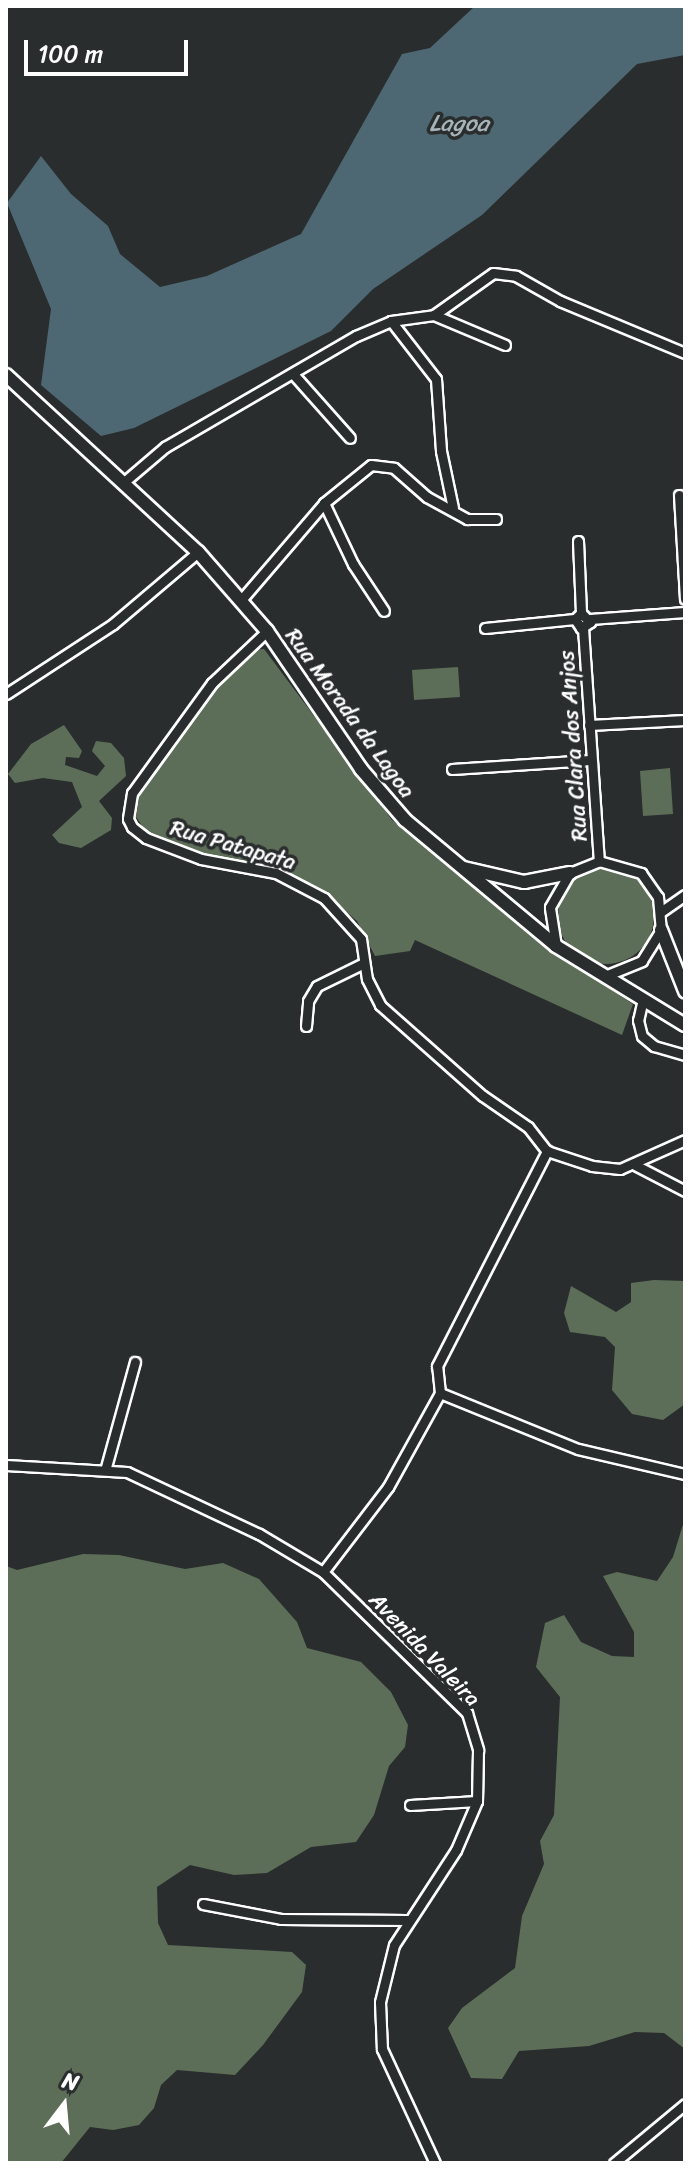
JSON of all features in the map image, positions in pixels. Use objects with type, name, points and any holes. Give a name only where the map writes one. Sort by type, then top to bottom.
[{"type":"street","points":[[124,482],[165,447],[391,321],[434,315],[482,279],[504,272],[685,353]]},
{"type":"street","points":[[434,315],[505,345]]},
{"type":"street","points":[[391,321],[436,379],[441,451],[453,508]]},
{"type":"street","name":"Rua Morada da Lagoa","points":[[6,375],[198,552],[267,631],[361,769],[405,820],[453,864],[556,946],[685,1025]]},
{"type":"street","points":[[294,375],[350,438]]},
{"type":"street","points":[[241,600],[324,503],[371,465],[394,468],[427,497],[453,508],[467,519],[496,519]]},
{"type":"street","points":[[679,495],[685,599]]},
{"type":"street","points":[[324,503],[353,564],[384,611]]},
{"type":"street","points":[[578,541],[582,617]]},
{"type":"street","points":[[6,694],[113,624],[198,552]]},
{"type":"street","points":[[485,628],[582,617],[685,612]]},
{"type":"street","name":"Rua Clara dos Anjos","points":[[582,617],[599,861]]},
{"type":"street","name":"Rua Patapata","points":[[267,631],[212,683],[132,793],[128,819],[146,838],[231,868],[276,873],[324,898],[357,931],[370,988],[396,1021],[483,1096],[528,1127],[547,1151],[592,1166],[635,1165],[685,1191]]},
{"type":"street","points":[[589,725],[685,720]]},
{"type":"street","points":[[452,769],[590,760]]},
{"type":"street","points":[[453,864],[508,881],[570,873],[599,861],[641,873],[662,911],[661,930],[685,991]]},
{"type":"street","points":[[556,946],[550,907],[570,873]]},
{"type":"street","points":[[662,911],[685,895]]},
{"type":"street","points":[[605,976],[642,961],[661,930]]},
{"type":"street","points":[[306,1026],[308,1001],[317,986],[364,963]]},
{"type":"street","points":[[643,999],[638,1020],[642,1036],[654,1046],[685,1055]]},
{"type":"street","name":"Rua Patapata","points":[[635,1165],[654,1151],[685,1140]]},
{"type":"street","points":[[323,1572],[388,1487],[440,1393],[437,1366],[547,1151]]},
{"type":"street","points":[[106,1467],[135,1362]]},
{"type":"street","points":[[440,1393],[578,1449],[685,1474]]},
{"type":"street","name":"Avenida Valeira","points":[[6,1465],[106,1467],[184,1495],[323,1572],[467,1713],[478,1750],[477,1801],[456,1850],[407,1920],[386,1965],[380,2034],[435,2163]]},
{"type":"street","points":[[410,1805],[477,1801]]},
{"type":"street","points":[[203,1904],[281,1919],[407,1920]]},
{"type":"street","points":[[614,2163],[685,2104]]},
{"type":"green space","points":[[264,649],[392,820],[569,962],[633,1004],[622,1035],[415,940],[410,951],[375,956],[357,921],[323,892],[268,866],[232,865],[145,830],[136,817],[137,796],[218,685],[249,650]]},
{"type":"green space","points":[[458,667],[460,697],[414,700],[412,670]]},
{"type":"green space","points":[[64,725],[82,751],[79,758],[66,757],[65,765],[97,776],[105,766],[92,751],[96,741],[111,743],[124,758],[126,776],[99,801],[112,818],[111,830],[81,848],[59,843],[52,835],[82,807],[72,782],[43,778],[15,783],[8,774],[31,744]]},
{"type":"green space","points":[[670,768],[673,814],[643,816],[640,771]]},
{"type":"green space","points":[[606,868],[624,872],[640,882],[650,898],[654,916],[650,934],[640,950],[624,960],[606,964],[588,960],[572,950],[562,934],[558,916],[562,898],[572,882],[588,872]]},
{"type":"green space","points":[[685,1281],[685,1404],[663,1420],[632,1414],[612,1390],[615,1347],[605,1337],[570,1332],[564,1313],[571,1286],[616,1312],[631,1302],[631,1283]]},
{"type":"green space","points":[[685,1518],[685,2049],[664,2033],[635,2032],[589,2046],[519,2051],[502,2079],[471,2078],[448,2028],[462,2008],[515,1968],[522,1916],[544,1864],[540,1841],[554,1815],[560,1697],[536,1667],[545,1623],[564,1615],[581,1642],[612,1656],[634,1657],[634,1632],[603,1576],[617,1572],[657,1581],[673,1557]]},
{"type":"green space","points":[[83,1554],[119,1555],[185,1569],[223,1563],[259,1579],[297,1622],[307,1648],[361,1662],[391,1692],[408,1725],[405,1747],[389,1766],[374,1815],[356,1842],[311,1847],[267,1873],[234,1875],[190,1865],[157,1887],[158,1923],[168,1945],[292,1952],[306,1965],[302,1992],[263,2045],[235,2075],[177,2070],[161,2085],[154,2108],[139,2125],[113,2130],[90,2127],[61,2163],[6,2163],[6,1566],[17,1570]]},
{"type":"water","name":"Lagoa","points":[[475,6],[685,6],[685,55],[637,64],[482,215],[373,289],[331,331],[134,428],[101,436],[41,385],[51,309],[7,203],[41,156],[71,194],[108,226],[120,254],[160,287],[207,276],[301,234],[402,54],[430,48]]}]
